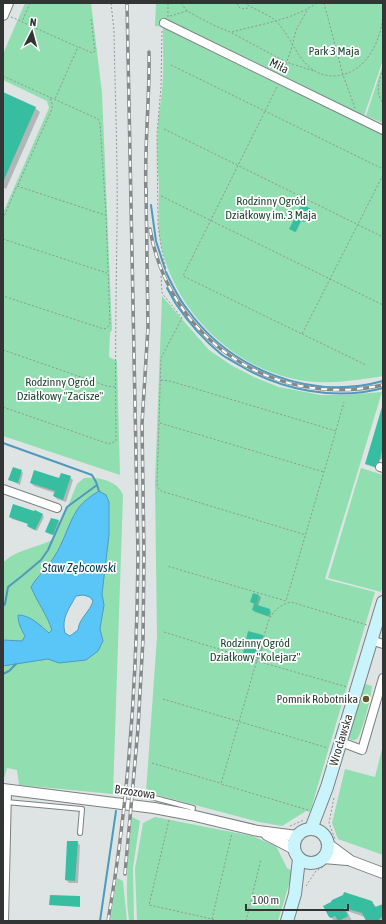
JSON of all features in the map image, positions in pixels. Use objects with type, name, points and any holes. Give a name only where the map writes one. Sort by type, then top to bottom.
[{"type":"main road","name":"Wrocławska","points":[[312,827],[377,642],[383,602]]},
{"type":"main road","points":[[296,854],[307,863],[312,864],[325,862],[328,844],[324,836],[312,827],[297,836],[295,840],[296,854],[300,891]]},
{"type":"main road","points":[[287,921],[312,864]]},
{"type":"street","points":[[3,15],[8,3]]},
{"type":"street","name":"Miła","points":[[167,20],[279,82],[383,130]]},
{"type":"street","points":[[3,489],[57,508]]},
{"type":"street","points":[[341,742],[362,750],[382,687],[383,678]]},
{"type":"street","name":"Brzozowa","points":[[4,921],[5,790],[170,810],[258,831],[297,836]]},
{"type":"street","name":"Brzozowa","points":[[258,831],[296,854]]},
{"type":"street","points":[[328,844],[351,861],[383,873]]},
{"type":"street","points":[[325,862],[351,861]]},
{"type":"lane","points":[[151,797],[193,808],[191,815]]},
{"type":"lane","points":[[6,802],[82,809],[80,833]]},
{"type":"path","points":[[22,22],[30,3]]},
{"type":"path","points":[[3,407],[109,444],[116,441],[115,361],[117,230],[114,30],[111,3]]},
{"type":"path","points":[[168,3],[167,20],[162,28],[161,87],[157,134],[158,225],[166,269],[161,275],[162,293],[182,318],[161,358],[158,488],[169,493],[306,535]]},
{"type":"path","points":[[181,3],[188,11],[213,26],[230,32],[286,62],[329,76],[350,73],[362,64],[373,49],[381,27],[383,3]]},
{"type":"path","points":[[237,3],[238,7],[241,9],[250,7]]},
{"type":"path","points":[[244,3],[275,20],[292,47],[314,71]]},
{"type":"path","points":[[311,7],[312,3]]},
{"type":"path","points":[[318,3],[308,10],[296,30],[292,47],[279,82],[183,276],[366,365]]},
{"type":"path","points":[[324,3],[343,75],[359,118]]},
{"type":"path","points":[[230,32],[288,18],[308,10]]},
{"type":"path","points":[[167,20],[188,11]]},
{"type":"path","points":[[18,20],[92,53],[95,51],[91,18]]},
{"type":"path","points":[[54,100],[78,47]]},
{"type":"path","points":[[171,65],[383,169]]},
{"type":"path","points":[[383,69],[378,93],[383,103]]},
{"type":"path","points":[[3,76],[98,119],[100,124],[106,215],[110,324],[104,329],[3,296]]},
{"type":"path","points":[[379,84],[383,82]]},
{"type":"path","points":[[3,219],[52,109],[50,98]]},
{"type":"path","points":[[164,129],[383,237]]},
{"type":"path","points":[[302,334],[383,175]]},
{"type":"path","points":[[17,186],[106,215]]},
{"type":"path","points":[[161,196],[383,305]]},
{"type":"path","points":[[3,239],[108,274]]},
{"type":"path","points":[[3,350],[107,386],[116,387]]},
{"type":"path","points":[[160,380],[170,381],[336,430]]},
{"type":"path","points":[[286,601],[344,402]]},
{"type":"path","points":[[159,423],[324,472]]},
{"type":"path","points":[[167,566],[365,624]]},
{"type":"path","points":[[221,784],[271,614],[276,608],[291,602]]},
{"type":"path","points":[[164,632],[347,687]]},
{"type":"path","points":[[163,699],[329,748]]},
{"type":"path","points":[[152,763],[310,810]]},
{"type":"path","points":[[169,819],[149,906],[219,921]]},
{"type":"path","points":[[289,826],[312,827]]},
{"type":"path","points":[[212,919],[232,832]]},
{"type":"path","points":[[246,921],[261,860]]},
{"type":"path","points":[[300,891],[316,870],[325,862]]},
{"type":"green space","name":"Rodzinny Ogród Działkowy \"Zacisze\"","points":[[25,3],[91,3],[102,93],[112,330],[110,333],[109,357],[117,361],[120,475],[3,436],[3,213],[49,108],[47,101],[3,80],[3,54]]},
{"type":"green space","name":"Park 3 Maja","points":[[156,3],[383,3],[383,60],[363,119],[164,27],[155,26]]},
{"type":"green space","name":"Rodzinny Ogród Działkowy im. 3 Maja","points":[[163,28],[383,135],[383,376],[348,381],[313,382],[290,378],[266,370],[243,358],[222,343],[203,325],[187,305],[174,283],[165,258],[159,233],[157,142],[158,118],[163,83]]},
{"type":"green space","points":[[383,64],[383,123],[366,116]]},
{"type":"green space","name":"Rodzinny Ogród Działkowy \"Kolejarz\"","points":[[162,296],[209,350],[231,365],[256,378],[279,387],[321,395],[382,392],[325,579],[375,592],[310,812],[306,811],[282,826],[259,822],[146,792],[157,637],[155,483]]},
{"type":"green space","points":[[361,468],[383,475],[383,584],[381,592],[328,578]]},
{"type":"green space","points":[[84,478],[106,480],[116,486],[123,495],[113,794],[19,785],[17,770],[7,768],[3,782],[3,666],[48,659],[59,663],[103,641],[100,629],[104,605],[102,594],[109,535],[63,542],[31,587],[52,630],[49,633],[31,619],[18,615],[22,631],[25,636],[22,641],[3,640],[3,563],[14,555],[54,539],[77,484]]},
{"type":"green space","points":[[366,684],[372,686],[366,713],[357,739],[351,740],[348,738],[348,734],[362,686]]},
{"type":"green space","points":[[383,745],[383,855],[338,839],[332,823],[345,769],[375,777]]},
{"type":"green space","points":[[132,817],[140,821],[133,868],[134,921],[129,921],[127,882]]},
{"type":"green space","points":[[155,817],[252,836],[276,846],[287,868],[293,871],[278,921],[137,921],[135,869],[143,823]]},
{"type":"green space","points":[[117,878],[123,881],[127,921],[110,921]]},
{"type":"water","name":"Staw Zębcowski","points":[[99,491],[106,495],[109,502],[109,535],[102,594],[104,605],[100,629],[103,641],[98,651],[86,660],[59,663],[48,659],[3,666],[3,640],[22,641],[25,636],[20,626],[18,615],[31,619],[49,633],[52,630],[31,587],[57,551],[79,507]],"holes":[[[83,595],[90,597],[93,601],[92,605],[80,622],[78,630],[70,636],[65,633],[64,628],[68,609],[76,596]]]},
{"type":"building","points":[[3,92],[36,107],[3,182]]},
{"type":"building","points":[[302,204],[311,209],[304,222],[301,221],[295,232],[289,229]]},
{"type":"building","points":[[382,407],[383,447],[379,462],[376,463],[375,467],[365,464]]},
{"type":"building","points":[[13,467],[22,470],[18,483],[8,480]]},
{"type":"building","points":[[34,470],[59,478],[61,473],[71,476],[63,500],[53,496],[55,491],[30,483]]},
{"type":"building","points":[[13,504],[34,511],[35,510],[43,514],[35,530],[27,526],[28,524],[9,517]]},
{"type":"building","points":[[51,518],[59,520],[53,535],[45,532]]},
{"type":"building","points":[[253,593],[259,595],[256,604],[250,602]]},
{"type":"building","points":[[254,604],[270,609],[268,616],[252,610]]},
{"type":"building","points":[[248,631],[263,635],[257,657],[243,653]]},
{"type":"building","points":[[67,841],[78,841],[75,881],[65,880]]},
{"type":"building","points":[[344,892],[372,901],[375,907],[383,904],[383,915],[378,921],[366,921],[362,913],[344,908],[348,916],[339,921],[335,916],[331,918],[329,917],[323,906],[343,895]]},
{"type":"building","points":[[50,895],[80,896],[80,907],[49,905]]},
{"type":"waterway","points":[[151,205],[156,241],[165,269]]},
{"type":"waterway","points":[[166,272],[173,287],[187,309],[205,330],[226,349],[249,364],[274,375],[301,383],[328,387],[355,386],[383,381]]},
{"type":"waterway","points":[[167,288],[176,304],[208,343],[223,355],[255,374],[290,387],[327,393],[365,392],[383,388]]},
{"type":"waterway","points":[[3,443],[92,475],[99,491]]},
{"type":"waterway","points":[[3,606],[5,604],[8,587],[41,560],[48,550],[67,507],[97,485]]},
{"type":"waterway","points":[[3,674],[9,671],[16,664]]},
{"type":"waterway","points":[[100,921],[116,811]]},
{"type":"railway","points":[[108,921],[121,830],[134,693],[138,555],[127,3]]},
{"type":"railway","points":[[146,194],[149,52]]},
{"type":"railway","points":[[125,874],[138,728],[143,639],[144,555],[142,424],[148,327],[146,189]]},
{"type":"railway","points":[[150,229],[161,269],[179,304],[203,333],[233,358],[266,375],[303,386],[342,390],[383,385]]},
{"type":"place","name":"Pomnik Robotnika","points":[[366,699]]}]
